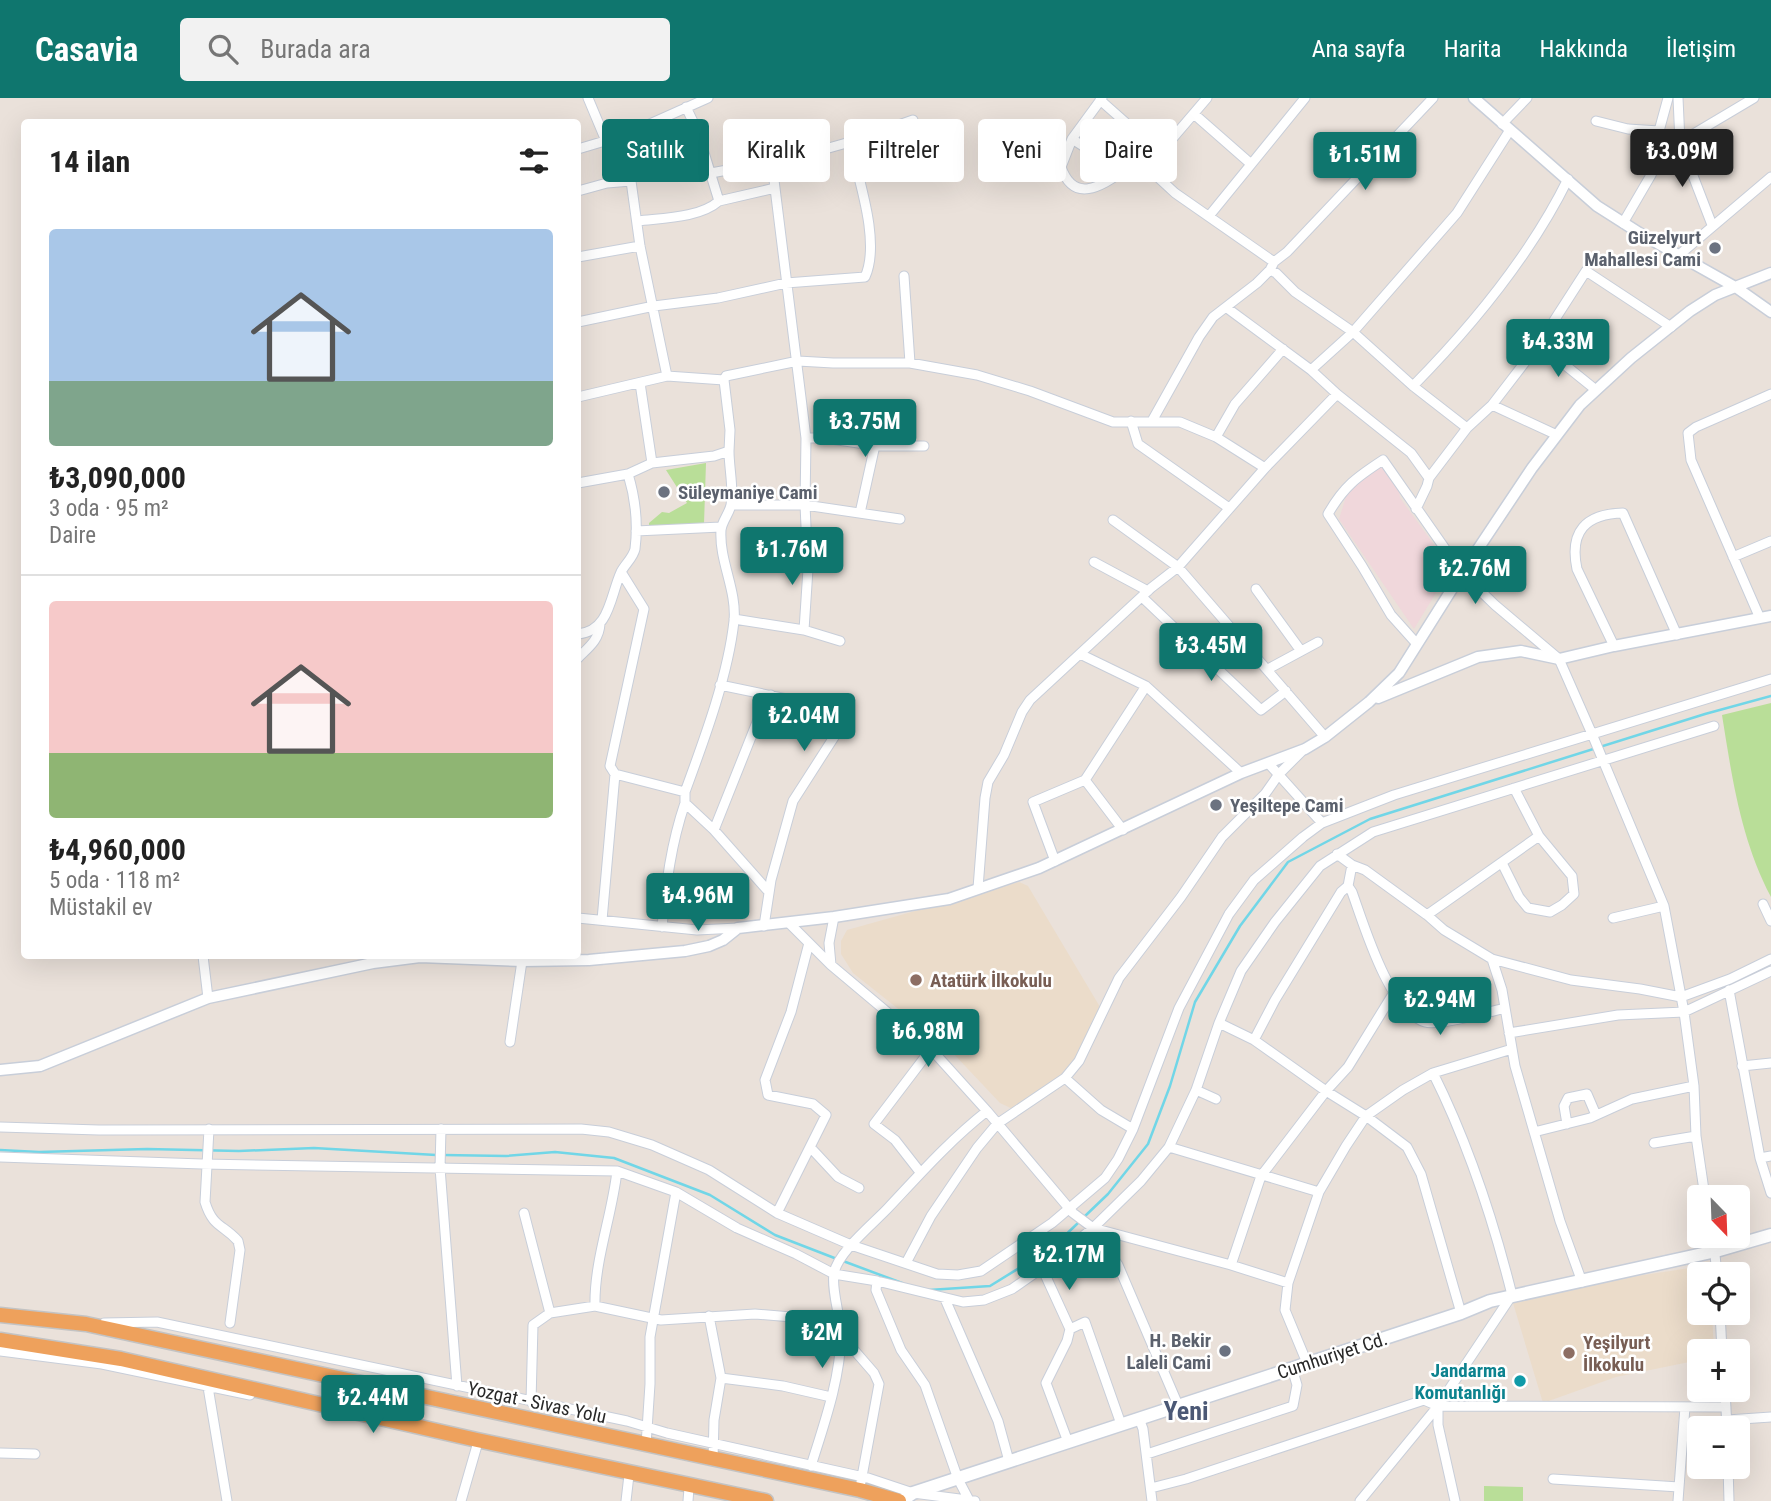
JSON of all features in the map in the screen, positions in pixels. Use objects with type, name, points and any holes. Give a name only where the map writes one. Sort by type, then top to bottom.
[{"type":"highway","name":"Yozgat - Sivas Yolu","points":[[0,1315],[86,1324],[713,1460],[861,1483],[900,1501]]},
{"type":"highway","points":[[0,1340],[121,1359],[477,1440],[766,1501]]},
{"type":"main road","name":"Cumhuriyet Cd.","points":[[900,1501],[913,1493],[1512,1295],[1716,1251],[1771,1235]]},
{"type":"street","points":[[588,98],[602,130]]},
{"type":"street","points":[[660,119],[708,98]]},
{"type":"street","points":[[1177,134],[1207,98]]},
{"type":"street","points":[[1209,216],[1305,98]]},
{"type":"street","points":[[1152,421],[1213,317],[1227,308],[1287,252],[1433,98]]},
{"type":"street","points":[[1475,98],[1597,206],[1737,288],[1771,312]]},
{"type":"street","points":[[1311,370],[1353,332],[1457,214],[1506,127],[1527,98]]},
{"type":"street","points":[[1678,98],[1680,142],[1712,225]]},
{"type":"street","points":[[1662,148],[1680,142],[1754,98]]},
{"type":"street","points":[[1107,182],[1096,189],[1078,187],[1067,178],[1061,166],[1072,139],[1101,99],[1123,119]]},
{"type":"street","points":[[1623,223],[1651,175],[1662,148],[1659,131],[1664,99]]},
{"type":"street","points":[[686,107],[697,131],[719,201]]},
{"type":"street","points":[[1194,114],[1251,164]]},
{"type":"street","points":[[1596,121],[1628,129],[1659,131]]},
{"type":"street","points":[[1072,139],[1080,144]]},
{"type":"street","points":[[581,148],[602,142]]},
{"type":"street","points":[[711,173],[723,171]]},
{"type":"street","points":[[1679,255],[1771,177]]},
{"type":"street","points":[[1413,386],[1484,307],[1553,208],[1568,179]]},
{"type":"street","points":[[581,190],[619,182]]},
{"type":"street","points":[[631,182],[640,247],[667,376]]},
{"type":"street","points":[[774,182],[806,438],[808,569],[804,631]]},
{"type":"street","points":[[581,321],[654,306],[718,298],[786,283],[864,277],[868,269],[870,242],[858,182]]},
{"type":"street","points":[[1163,182],[1272,266],[1295,292],[1353,332],[1413,386],[1467,428]]},
{"type":"street","points":[[638,221],[687,214],[714,206],[719,201],[775,188]]},
{"type":"street","points":[[581,257],[640,247]]},
{"type":"street","points":[[1416,509],[1429,478],[1467,428],[1492,405],[1539,344],[1586,271],[1671,327]]},
{"type":"street","points":[[581,918],[697,930],[738,928],[834,918],[949,899],[1055,861],[1241,773],[1305,748],[1325,737],[1369,702],[1399,673],[1462,573],[1580,405],[1671,327],[1715,295],[1771,273]]},
{"type":"street","points":[[904,276],[910,363]]},
{"type":"street","points":[[1227,308],[1311,370],[1411,453],[1429,478]]},
{"type":"street","points":[[1539,344],[1596,390]]},
{"type":"street","points":[[1216,437],[1235,404],[1283,349]]},
{"type":"street","points":[[662,926],[667,869],[675,832],[685,803],[685,792],[720,685],[734,619],[732,595],[722,557],[721,527],[731,505],[730,430],[724,380],[726,376],[798,360],[910,363],[977,375],[1030,391],[1113,422],[1180,422],[1216,437],[1265,468]]},
{"type":"street","points":[[581,396],[667,376],[724,380]]},
{"type":"street","points":[[640,383],[652,463]]},
{"type":"street","points":[[978,888],[988,782],[1030,700],[1178,567],[1265,468],[1338,394]]},
{"type":"street","points":[[1759,617],[1691,460],[1688,433],[1771,394]]},
{"type":"street","points":[[1492,405],[1557,435]]},
{"type":"street","points":[[1131,421],[1138,444],[1229,508]]},
{"type":"street","points":[[806,438],[874,445],[925,446]]},
{"type":"street","points":[[860,513],[874,445]]},
{"type":"street","points":[[581,482],[628,474],[652,463],[714,456],[729,451]]},
{"type":"street","points":[[1417,645],[1391,614],[1328,514],[1340,493],[1353,480],[1383,460],[1462,573],[1559,659],[1592,733],[1664,906],[1684,1012],[1703,1185]]},
{"type":"street","points":[[581,633],[592,631],[600,624],[608,610],[621,572],[634,554],[636,531],[628,474]]},
{"type":"street","points":[[731,505],[805,505],[900,519]]},
{"type":"street","points":[[1614,646],[1577,569],[1574,557],[1577,539],[1583,526],[1605,514],[1623,513],[1677,635]]},
{"type":"street","points":[[1113,520],[1178,567],[1325,737]]},
{"type":"street","points":[[636,531],[721,527]]},
{"type":"street","points":[[1733,557],[1771,541]]},
{"type":"street","points":[[1094,562],[1145,594],[1261,710],[1286,691]]},
{"type":"street","points":[[602,920],[615,774],[609,760],[644,609],[621,572]]},
{"type":"street","points":[[1256,589],[1301,651]]},
{"type":"street","points":[[1369,702],[1478,657],[1521,651],[1559,659],[1771,616]]},
{"type":"street","points":[[734,619],[840,640]]},
{"type":"street","points":[[581,655],[600,634],[600,624]]},
{"type":"street","points":[[1268,669],[1318,642]]},
{"type":"street","points":[[1080,654],[1146,686],[1241,773]]},
{"type":"street","points":[[0,1127],[209,1133],[441,1133],[581,1129],[609,1132],[652,1145],[709,1170],[777,1213],[850,1247],[937,1274],[958,1275],[981,1270],[1072,1211],[1105,1178],[1133,1129],[1179,1008],[1229,914],[1254,880],[1322,823],[1394,795],[1771,679]]},
{"type":"street","points":[[720,685],[840,710],[844,716],[843,723],[793,801],[769,892],[764,926]]},
{"type":"street","points":[[1055,861],[1032,803],[1085,780],[1146,686]]},
{"type":"street","points":[[714,830],[763,707],[771,695]]},
{"type":"street","points":[[0,1157],[440,1163],[617,1171],[676,1192],[737,1228],[834,1274],[877,1280],[963,1303],[984,1300],[1012,1289],[1093,1228],[1141,1181],[1169,1147],[1196,1090],[1219,1023],[1241,971],[1320,866],[1373,832],[1714,726]]},
{"type":"street","points":[[906,1263],[931,1216],[977,1148],[998,1125],[1065,1078],[1079,1061],[1119,978],[1222,838],[1305,748]]},
{"type":"street","points":[[1269,764],[1322,823]]},
{"type":"street","points":[[615,774],[685,792]]},
{"type":"street","points":[[1085,780],[1123,830]]},
{"type":"street","points":[[1502,863],[1519,897],[1528,908],[1550,912],[1574,894],[1572,876],[1539,836],[1514,788]]},
{"type":"street","points":[[685,803],[714,830],[769,892]]},
{"type":"street","points":[[1427,915],[1539,836]]},
{"type":"street","points":[[1337,854],[1352,865],[1365,870],[1444,930],[1492,959],[1571,980],[1681,997],[1730,979],[1771,959]]},
{"type":"street","points":[[1254,1040],[1341,891],[1348,886],[1352,865]]},
{"type":"street","points":[[1348,886],[1392,994],[1417,1017],[1426,1022],[1439,1022],[1505,1008]]},
{"type":"street","points":[[1763,904],[1771,921]]},
{"type":"street","points":[[1613,918],[1664,906]]},
{"type":"street","points":[[831,965],[829,943],[834,918]]},
{"type":"street","points":[[789,923],[831,965],[931,1049],[1072,1211],[1093,1228],[1118,1265],[1178,1405]]},
{"type":"street","points":[[446,959],[589,961],[685,951],[723,940],[738,928]]},
{"type":"street","points":[[777,1213],[826,1115],[813,1104],[768,1095],[765,1080],[791,1012],[809,943]]},
{"type":"street","points":[[203,959],[208,998]]},
{"type":"street","points":[[0,1070],[40,1066],[208,998],[403,959]]},
{"type":"street","points":[[1492,959],[1502,990],[1511,1049],[1534,1132],[1560,1221],[1582,1282]]},
{"type":"street","points":[[510,1042],[522,961]]},
{"type":"street","points":[[1509,1033],[1618,1015],[1684,1012],[1771,971]]},
{"type":"street","points":[[1729,990],[1760,1158],[1771,1193]]},
{"type":"street","points":[[1231,1265],[1261,1176],[1326,1091],[1348,1067],[1392,994]]},
{"type":"street","points":[[1219,1023],[1254,1040],[1407,1147],[1421,1174],[1461,1313]]},
{"type":"street","points":[[920,1172],[895,1140],[874,1124],[931,1049]]},
{"type":"street","points":[[1307,1363],[1285,1310],[1288,1283],[1319,1192],[1366,1116],[1433,1073],[1511,1049]]},
{"type":"street","points":[[1742,1066],[1771,1063]]},
{"type":"street","points":[[1360,1501],[1438,1406],[1512,1295],[1501,1252],[1455,1116],[1433,1073]]},
{"type":"street","points":[[1065,1078],[1101,1110],[1133,1129]]},
{"type":"street","points":[[1534,1132],[1596,1115],[1632,1099],[1694,1086]]},
{"type":"street","points":[[1196,1090],[1216,1099]]},
{"type":"street","points":[[1567,1124],[1564,1107],[1568,1098],[1587,1094],[1596,1115]]},
{"type":"street","points":[[811,1466],[837,1375],[841,1335],[834,1274],[838,1264],[850,1247],[920,1172],[966,1127],[987,1111]]},
{"type":"street","points":[[209,1133],[205,1202],[208,1213],[217,1226],[238,1241],[240,1250],[230,1323]]},
{"type":"street","points":[[441,1133],[440,1163],[457,1385]]},
{"type":"street","points":[[1654,1143],[1696,1136]]},
{"type":"street","points":[[810,1147],[838,1177],[859,1188]]},
{"type":"street","points":[[1169,1147],[1319,1192]]},
{"type":"street","points":[[1760,1158],[1771,1156]]},
{"type":"street","points":[[595,1306],[595,1284],[615,1195],[617,1171]]},
{"type":"street","points":[[646,1445],[650,1337],[676,1192]]},
{"type":"street","points":[[524,1213],[550,1313]]},
{"type":"street","points":[[1093,1228],[1288,1283]]},
{"type":"street","points":[[1715,1248],[1716,1262]]},
{"type":"street","points":[[1042,1268],[1070,1329],[1046,1383],[1068,1442]]},
{"type":"street","points":[[877,1280],[876,1290],[901,1350],[925,1385],[958,1479],[972,1501]]},
{"type":"street","points":[[945,1299],[998,1421],[1009,1461]]},
{"type":"street","points":[[531,1402],[533,1325],[550,1313],[595,1306],[653,1320],[755,1314],[839,1321]]},
{"type":"street","points":[[709,1316],[721,1378],[714,1420],[713,1460]]},
{"type":"street","points":[[86,1324],[158,1321],[648,1427],[811,1466],[861,1483],[972,1501]]},
{"type":"street","points":[[1070,1329],[1085,1322],[1121,1424]]},
{"type":"street","points":[[841,1335],[874,1373],[879,1384],[861,1483]]},
{"type":"street","points":[[0,1351],[103,1364],[749,1501]]},
{"type":"street","points":[[1147,1454],[1293,1406],[1297,1385],[1292,1368]]},
{"type":"street","points":[[721,1378],[783,1386],[831,1397]]},
{"type":"street","points":[[208,1387],[227,1501]]},
{"type":"street","points":[[1151,1488],[1198,1476],[1424,1400],[1438,1406],[1726,1407]]},
{"type":"street","points":[[1726,1402],[1727,1416]]},
{"type":"street","points":[[1438,1406],[1438,1425],[1455,1501]]},
{"type":"street","points":[[1678,1501],[1685,1407]]},
{"type":"street","points":[[1750,1420],[1771,1417]]},
{"type":"street","points":[[1139,1418],[1153,1501]]},
{"type":"street","points":[[461,1501],[478,1442]]},
{"type":"street","points":[[0,1453],[35,1454]]},
{"type":"street","points":[[626,1501],[629,1475]]},
{"type":"street","points":[[1552,1479],[1679,1487]]},
{"type":"street","points":[[1728,1479],[1729,1501]]},
{"type":"street","points":[[688,1501],[690,1488]]},
{"type":"street","points":[[1370,1489],[1374,1501]]},
{"type":"shaded area","points":[[1381,465],[1399,488],[1400,498],[1451,568],[1414,629],[1339,519],[1349,487]]},
{"type":"shaded area","points":[[1019,882],[1028,886],[1103,1012],[1080,1054],[1062,1074],[1017,1111],[1000,1103],[950,1050],[853,973],[841,954],[841,941],[847,930]]},
{"type":"shaded area","points":[[1687,1268],[1687,1325],[1713,1325],[1713,1339],[1687,1339],[1687,1362],[1616,1377],[1543,1403],[1513,1303],[1618,1279]]},
{"type":"green space","points":[[706,463],[704,524],[649,526],[662,512],[669,513],[687,503],[666,470]]},
{"type":"green space","points":[[1771,703],[1771,897],[1745,831],[1722,715]]},
{"type":"green space","points":[[1484,1486],[1523,1487],[1523,1501],[1484,1501]]},
{"type":"waterway","points":[[1084,1217],[1108,1194],[1148,1144],[1170,1086],[1195,1002],[1240,926],[1288,862],[1370,819],[1705,714],[1771,696]]},
{"type":"waterway","points":[[0,1150],[239,1151],[314,1148],[436,1155]]},
{"type":"waterway","points":[[443,1155],[506,1156],[555,1152],[614,1158],[710,1195],[775,1235],[837,1259]]},
{"type":"waterway","points":[[929,1290],[990,1286],[1053,1247],[1079,1222]]},
{"type":"waterway","points":[[843,1261],[902,1283]]},
{"type":"place","name":"Güzelyurt Mahallesi Cami","points":[[1715,248]]},
{"type":"place","name":"Süleymaniye Cami","points":[[664,492]]},
{"type":"place","name":"Yeşiltepe Cami","points":[[1216,805]]},
{"type":"place","name":"Atatürk İlkokulu","points":[[916,980]]},
{"type":"place","name":"H. Bekir Laleli Cami","points":[[1225,1351]]},
{"type":"place","name":"Yeşilyurt İlkokulu","points":[[1569,1353]]},
{"type":"place","name":"Jandarma Komutanlığı","points":[[1520,1381]]},
{"type":"district","name":"Yeni","points":[[1186,1411]]}]
